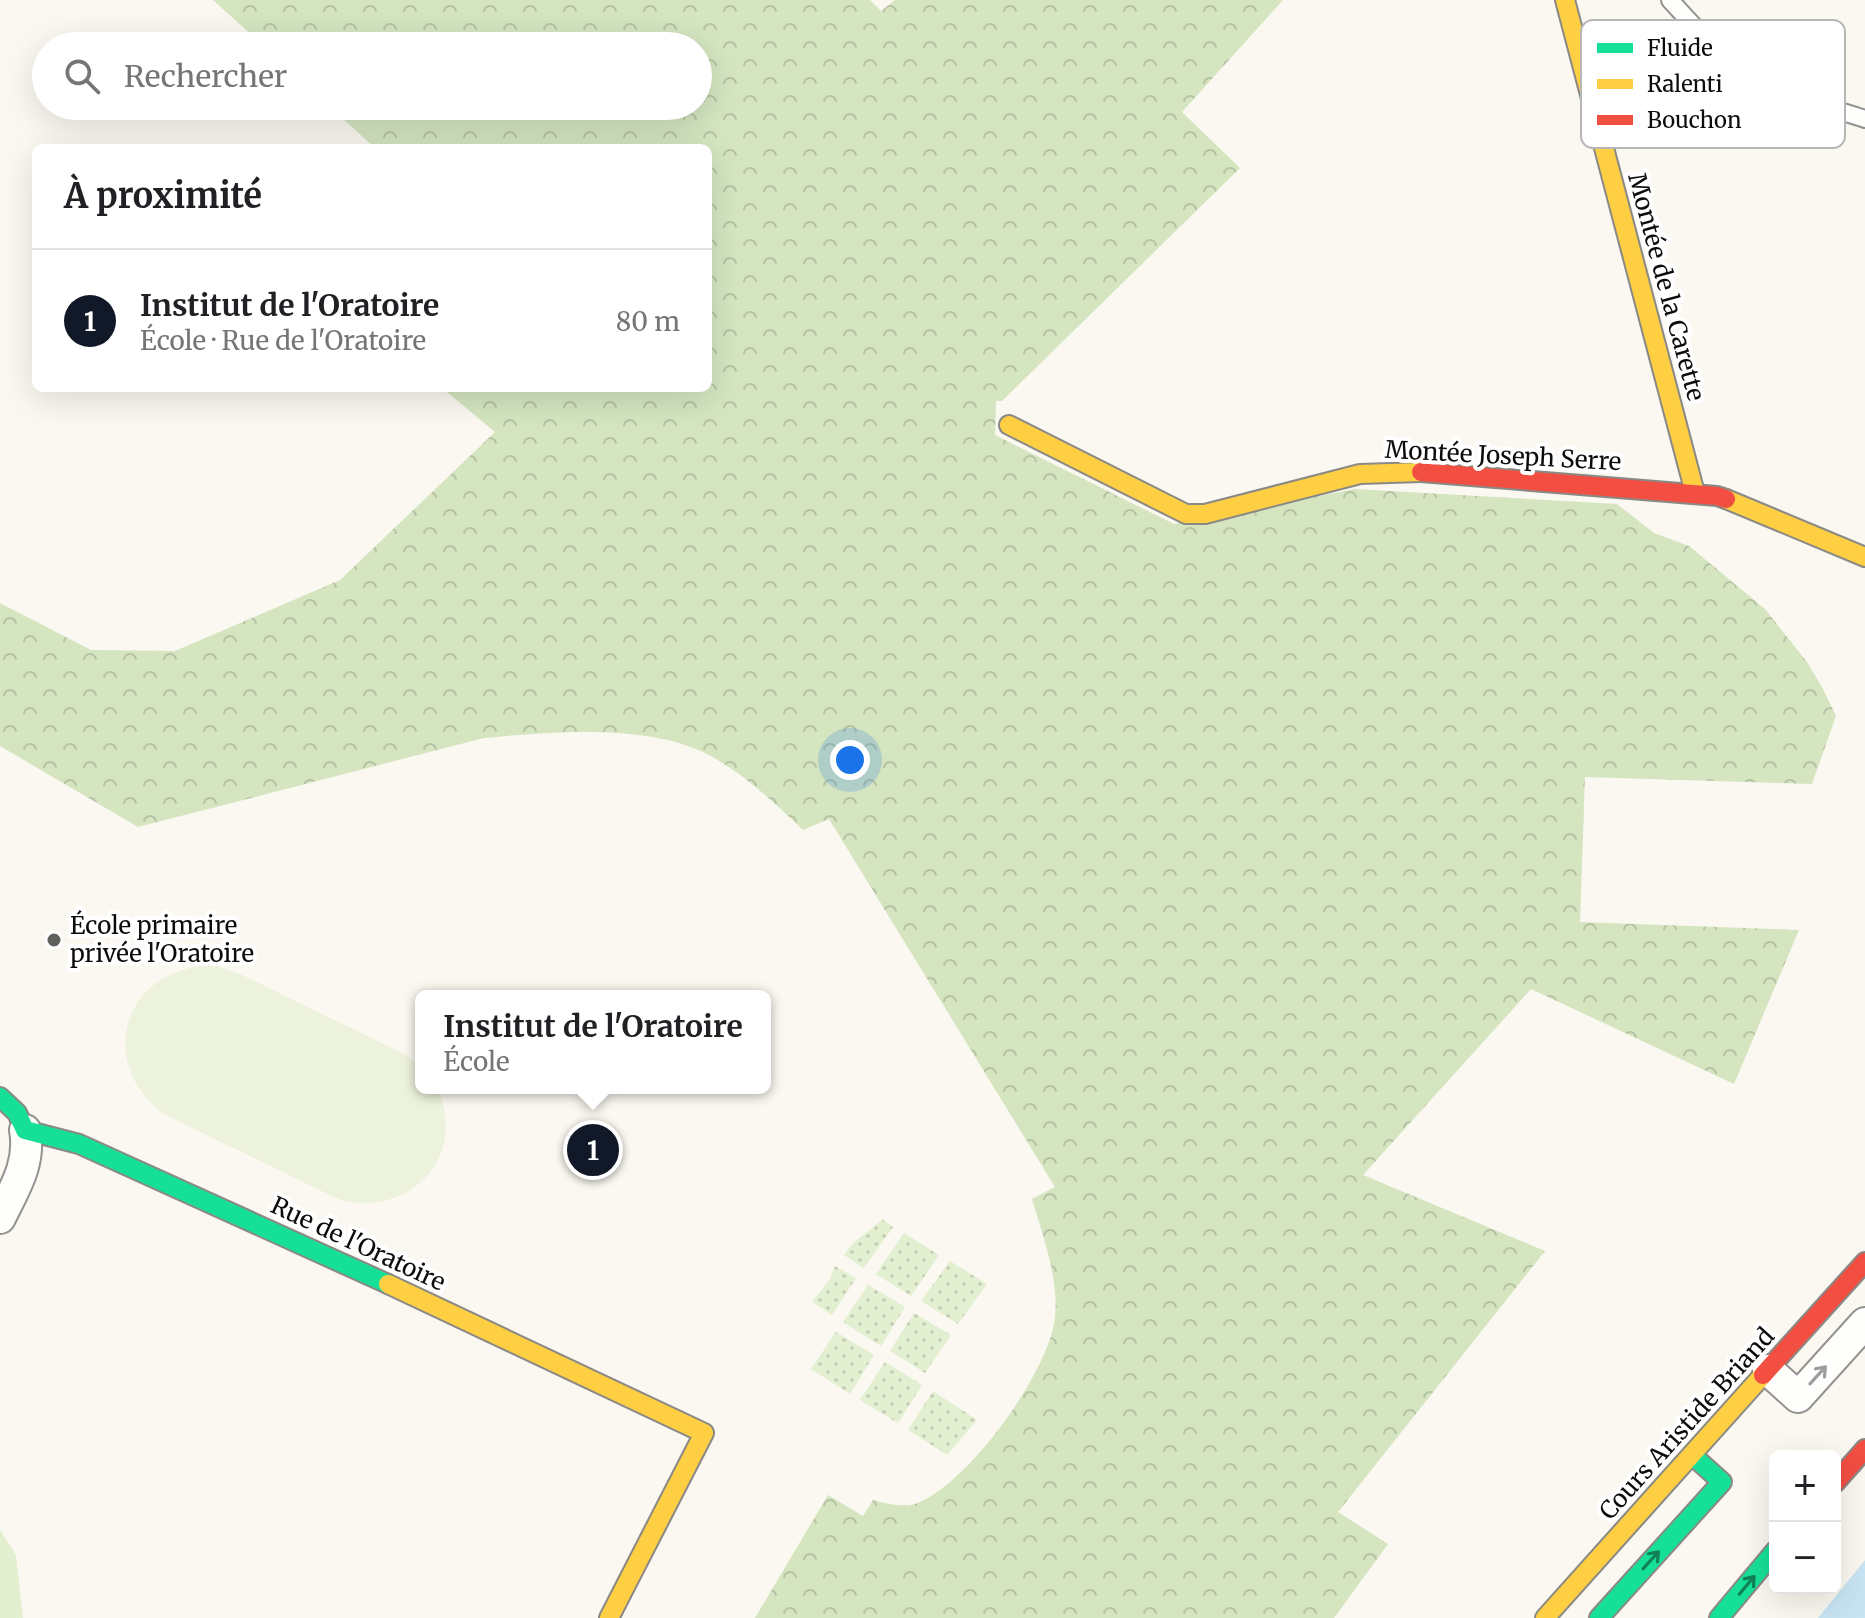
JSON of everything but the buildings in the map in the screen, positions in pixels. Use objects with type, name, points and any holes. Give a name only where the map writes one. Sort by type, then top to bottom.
[{"type":"street","name":"Montée de la Carette","points":[[1565,0],[1581,61]]},
{"type":"street","name":"Montée de la Carette","points":[[1604,148],[1695,493]]},
{"type":"street","name":"Montée Joseph Serre","points":[[1009,425],[1186,514],[1205,514],[1360,474],[1393,471],[1695,493],[1736,502],[1865,557]]},
{"type":"street","points":[[0,1097],[17,1113],[27,1144],[23,1171],[0,1218]]},
{"type":"street","name":"Rue de l'Oratoire","points":[[25,1130],[79,1144],[307,1246],[704,1433],[609,1618]]},
{"type":"street","name":"Cours Aristide Briand","points":[[1545,1618],[1865,1262]]},
{"type":"street","points":[[1768,1370],[1798,1397],[1865,1323]]},
{"type":"street","points":[[1841,1476],[1865,1449]]},
{"type":"street","points":[[1599,1618],[1722,1482],[1692,1455]]},
{"type":"street","points":[[1719,1618],[1769,1558]]},
{"type":"lane","points":[[1670,0],[1688,20]]},
{"type":"lane","points":[[1845,112],[1865,119]]},
{"type":"green space","points":[[213,0],[870,0],[881,11],[895,0],[1283,0],[1182,112],[1240,168],[1002,401],[996,401],[995,435],[1174,524],[1355,489],[1617,504],[1654,533],[1689,546],[1765,609],[1807,662],[1836,716],[1812,784],[1585,777],[1580,922],[1799,930],[1734,1084],[1531,989],[1363,1175],[1545,1251],[1338,1512],[1388,1544],[1334,1618],[755,1618],[828,1495],[863,1516],[873,1500],[900,1505],[915,1504],[936,1493],[958,1475],[981,1451],[1022,1396],[1049,1341],[1055,1318],[1055,1288],[1032,1199],[1055,1187],[829,819],[803,830],[746,779],[707,754],[683,744],[627,734],[567,732],[484,738],[138,827],[0,746],[0,603],[91,650],[175,651],[340,580],[495,432],[447,392],[712,392],[712,144],[371,144],[344,120],[712,120],[712,32],[248,32]]},
{"type":"green space","points":[[217,966],[242,975],[404,1054],[415,1062],[415,1094],[439,1094],[445,1113],[445,1137],[438,1159],[426,1177],[409,1191],[388,1200],[364,1203],[338,1199],[164,1114],[142,1092],[129,1068],[125,1042],[130,1018],[142,997],[161,980],[186,969]]},
{"type":"green space","points":[[882,1219],[893,1227],[864,1268],[844,1255],[852,1244]]},
{"type":"green space","points":[[904,1233],[939,1255],[911,1296],[876,1274]]},
{"type":"green space","points":[[950,1261],[987,1284],[958,1324],[921,1301]]},
{"type":"green space","points":[[835,1266],[856,1278],[832,1315],[812,1302],[830,1279]]},
{"type":"green space","points":[[868,1285],[905,1307],[881,1346],[843,1322]]},
{"type":"green space","points":[[914,1313],[951,1335],[925,1373],[890,1351]]},
{"type":"green space","points":[[836,1332],[874,1355],[850,1394],[811,1369]]},
{"type":"green space","points":[[885,1362],[922,1385],[898,1423],[860,1400]]},
{"type":"green space","points":[[933,1391],[977,1420],[947,1455],[908,1430]]},
{"type":"green space","points":[[0,1530],[16,1555],[23,1618],[0,1618]]},
{"type":"water","points":[[1865,1560],[1865,1618],[1818,1618],[1837,1594],[1841,1594],[1841,1590]]},
{"type":"traffic: fast","points":[[0,1097],[17,1113],[25,1130],[79,1144],[388,1284]]},
{"type":"traffic: fast","points":[[1599,1618],[1722,1482],[1692,1455]]},
{"type":"traffic: fast","points":[[1719,1618],[1769,1558]]},
{"type":"traffic: slow","points":[[1565,0],[1581,61]]},
{"type":"traffic: slow","points":[[1604,148],[1695,493]]},
{"type":"traffic: slow","points":[[1009,425],[1186,514],[1205,514],[1360,474],[1421,472]]},
{"type":"traffic: slow","points":[[1726,499],[1865,557]]},
{"type":"traffic: slow","points":[[388,1284],[704,1433],[609,1618]]},
{"type":"traffic: slow","points":[[1545,1618],[1763,1375]]},
{"type":"traffic: jam","points":[[1421,472],[1726,499]]},
{"type":"traffic: jam","points":[[1763,1375],[1865,1262]]},
{"type":"traffic: jam","points":[[1841,1476],[1865,1449]]},
{"type":"place","name":"École primaire privée l'Oratoire","points":[[54,940]]},
{"type":"place","name":"Institut de l'Oratoire","points":[[593,1150]]}]
